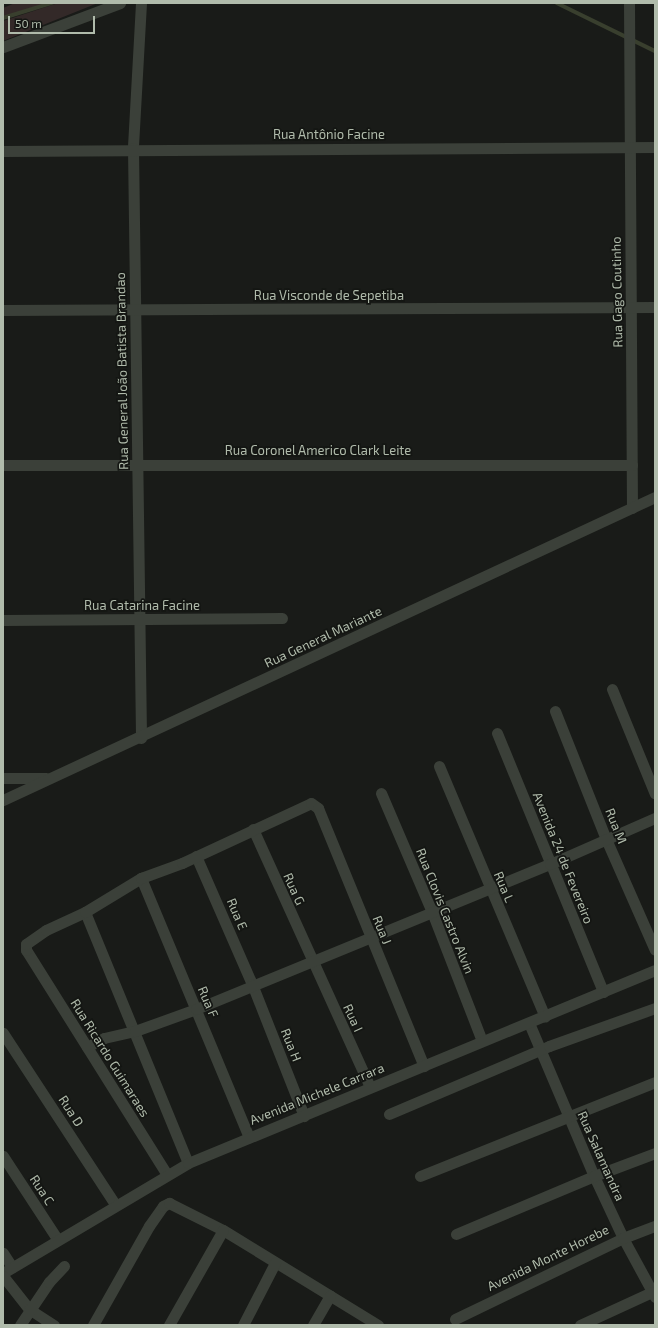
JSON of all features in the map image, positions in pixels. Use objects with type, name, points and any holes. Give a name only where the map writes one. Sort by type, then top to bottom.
[{"type":"street","points":[[3,47],[120,3]]},
{"type":"street","name":"Rua General João Batista Brandao","points":[[140,3],[133,148],[134,310],[138,464],[138,619],[141,738]]},
{"type":"street","name":"Rua Gago Coutinho","points":[[629,6],[628,76],[632,508]]},
{"type":"street","name":"Rua Antônio Facine","points":[[3,151],[133,148],[655,147]]},
{"type":"street","name":"Rua Visconde de Sepetiba","points":[[3,310],[655,307]]},
{"type":"street","name":"Rua Coronel Americo Clark Leite","points":[[3,465],[632,465]]},
{"type":"street","name":"Rua General Mariante","points":[[3,800],[141,738],[655,497]]},
{"type":"street","name":"Rua Catarina Facine","points":[[3,620],[282,618]]},
{"type":"street","points":[[612,689],[655,794]]},
{"type":"street","name":"Rua M","points":[[555,711],[606,839],[655,950]]},
{"type":"street","name":"Avenida 24 de Fevereiro","points":[[497,733],[603,992]]},
{"type":"street","name":"Rua L","points":[[439,766],[489,888],[545,1017]]},
{"type":"street","points":[[3,778],[50,778]]},
{"type":"street","name":"Rua Clovis Castro Alvin","points":[[381,793],[432,912],[482,1040]]},
{"type":"street","name":"Rua J","points":[[253,829],[311,803],[315,804],[424,1066]]},
{"type":"street","points":[[87,1047],[104,1038],[136,1031],[196,1009],[252,984],[550,864],[655,818]]},
{"type":"street","points":[[188,1162],[136,1031],[85,912],[141,878],[196,856],[253,829]]},
{"type":"street","name":"Rua G","points":[[253,829],[311,960]]},
{"type":"street","name":"Rua E","points":[[196,856],[252,984]]},
{"type":"street","name":"Rua F","points":[[141,878],[249,1137]]},
{"type":"street","name":"Rua Ricardo Guimaraes","points":[[85,912],[28,942],[26,947],[166,1173]]},
{"type":"street","name":"Rua I","points":[[311,960],[370,1087]]},
{"type":"street","name":"Avenida Michele Carrara","points":[[6,1272],[166,1173],[188,1162],[304,1116],[482,1040],[545,1017],[655,970]]},
{"type":"street","name":"Rua H","points":[[252,984],[304,1116]]},
{"type":"street","points":[[389,1114],[540,1052],[655,1008]]},
{"type":"street","name":"Rua Salamandra","points":[[528,1023],[594,1176],[623,1238],[653,1294]]},
{"type":"street","name":"Rua D","points":[[3,1033],[115,1204]]},
{"type":"street","points":[[420,1176],[568,1115],[655,1082]]},
{"type":"street","points":[[456,1234],[594,1176],[655,1153]]},
{"type":"street","name":"Rua C","points":[[3,1156],[58,1240]]},
{"type":"street","points":[[93,1325],[149,1226],[163,1206],[169,1203],[223,1230],[378,1325]]},
{"type":"street","name":"Avenida Monte Horebe","points":[[455,1319],[623,1238],[655,1226]]},
{"type":"street","points":[[169,1325],[223,1230]]},
{"type":"street","points":[[3,1253],[6,1272],[29,1309],[54,1325]]},
{"type":"street","points":[[243,1325],[276,1263]]},
{"type":"street","points":[[20,1325],[29,1309],[64,1266]]},
{"type":"street","points":[[580,1325],[653,1294]]},
{"type":"street","points":[[313,1325],[330,1295]]},
{"type":"shaded area","points":[[15,3],[51,3],[3,18],[3,8]]},
{"type":"shaded area","points":[[58,3],[98,3],[3,41],[3,21]]},
{"type":"waterway","points":[[3,18],[52,3]]},
{"type":"waterway","points":[[557,3],[655,51]]}]
